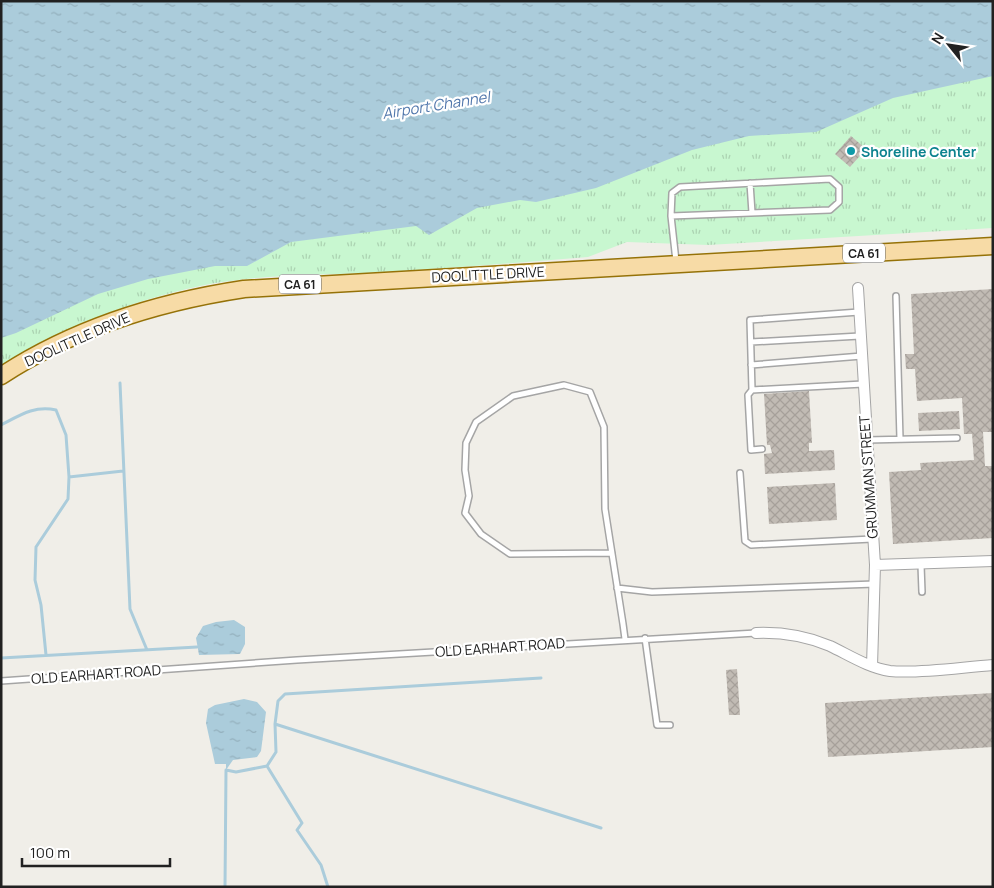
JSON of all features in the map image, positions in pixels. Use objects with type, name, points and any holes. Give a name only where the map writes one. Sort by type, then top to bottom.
[{"type":"main road","name":"DOOLITTLE DRIVE","points":[[1,376],[55,346],[129,314],[206,295],[286,285],[993,246]]},
{"type":"street","name":"GRUMMAN STREET","points":[[858,288],[875,584],[872,666]]},
{"type":"street","points":[[874,566],[993,560]]},
{"type":"street","name":"OLD EARHART ROAD","points":[[756,633],[777,632],[796,635],[828,645],[872,666],[890,670],[993,665]]},
{"type":"lane","points":[[671,216],[830,210],[839,202],[839,187],[830,179],[680,187],[672,192],[671,216],[676,264]]},
{"type":"lane","points":[[750,183],[752,213]]},
{"type":"lane","points":[[896,296],[900,440]]},
{"type":"lane","points":[[762,449],[751,450],[748,395],[752,390],[750,320],[859,312]]},
{"type":"lane","points":[[751,342],[860,336]]},
{"type":"lane","points":[[751,365],[862,356]]},
{"type":"lane","points":[[752,390],[863,384]]},
{"type":"lane","points":[[612,553],[510,554],[482,534],[465,513],[469,496],[465,470],[466,443],[476,422],[513,396],[564,385],[590,392],[604,426],[605,509],[612,553],[624,639]]},
{"type":"lane","points":[[866,440],[957,438]]},
{"type":"lane","points":[[740,473],[745,541],[751,545],[872,539]]},
{"type":"lane","points":[[921,564],[922,592]]},
{"type":"lane","points":[[617,588],[652,592],[875,584]]},
{"type":"lane","name":"OLD EARHART ROAD","points":[[1,681],[624,639],[756,633]]},
{"type":"lane","points":[[644,638],[657,725],[670,725]]},
{"type":"green space","points":[[1,1],[993,1],[993,228],[708,245],[627,242],[588,257],[366,273],[283,276],[220,282],[148,299],[97,317],[24,352],[1,366]]},
{"type":"water","name":"Airport Channel","points":[[1,1],[993,1],[993,76],[893,98],[816,132],[749,136],[692,150],[596,188],[536,202],[520,200],[477,208],[429,235],[416,226],[291,242],[247,266],[215,266],[148,279],[98,294],[16,333],[1,338]]},
{"type":"water","points":[[234,620],[245,627],[245,644],[240,654],[199,655],[196,638],[203,626]]},
{"type":"water","points":[[244,699],[257,702],[266,712],[261,751],[257,757],[233,760],[226,770],[226,764],[215,764],[206,723],[208,709],[215,705]]},
{"type":"building","name":"Shoreline Center","points":[[851,136],[866,149],[850,167],[835,154]]},
{"type":"building","points":[[993,289],[993,432],[983,432],[985,466],[993,466],[993,538],[893,544],[889,472],[921,470],[920,463],[974,460],[972,434],[964,434],[962,398],[917,401],[915,369],[906,369],[905,354],[914,354],[911,294]]},
{"type":"building","points":[[809,391],[812,443],[809,443],[809,451],[834,450],[835,470],[765,474],[764,454],[772,453],[770,445],[767,445],[764,394]]},
{"type":"building","points":[[959,411],[960,429],[919,431],[918,413]]},
{"type":"building","points":[[835,483],[837,520],[769,524],[767,487]]},
{"type":"building","points":[[737,669],[740,715],[729,715],[726,670]]},
{"type":"building","points":[[993,693],[993,747],[828,757],[825,703]]},
{"type":"waterway","points":[[120,383],[130,609],[147,650]]},
{"type":"waterway","points":[[1,425],[34,410],[56,410],[66,435],[69,477],[68,499],[36,547],[35,580],[41,605],[46,655]]},
{"type":"waterway","points":[[69,477],[123,471]]},
{"type":"waterway","points":[[1,658],[197,647]]},
{"type":"waterway","points":[[275,724],[278,701],[285,694],[541,678]]},
{"type":"waterway","points":[[267,766],[276,752],[275,724],[601,828]]},
{"type":"waterway","points":[[225,887],[226,770],[236,772],[267,766],[302,823],[297,830],[321,865],[328,887]]},
{"type":"place","name":"Shoreline Center","points":[[851,151]]}]
